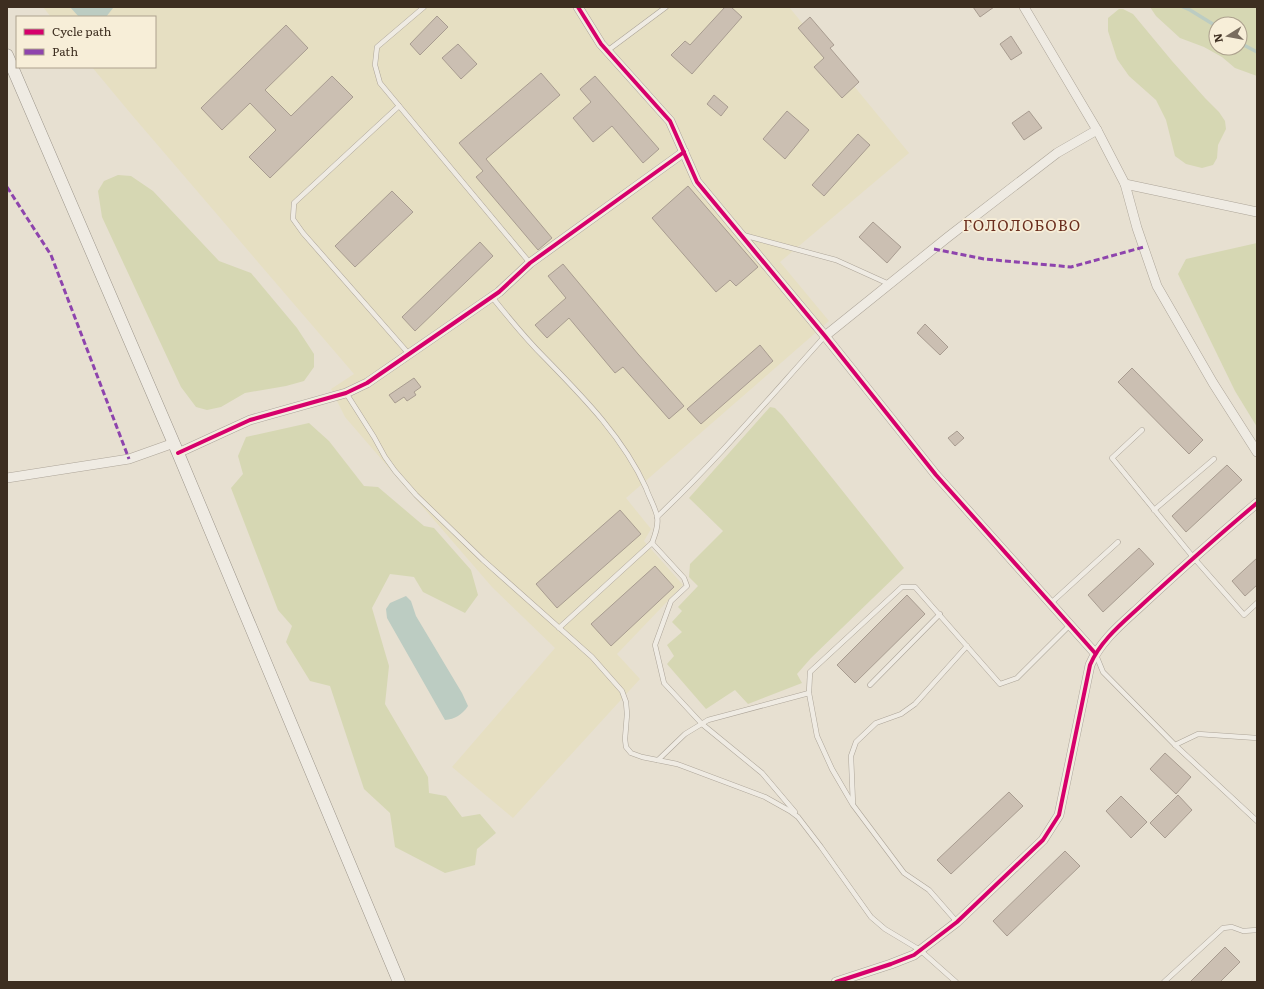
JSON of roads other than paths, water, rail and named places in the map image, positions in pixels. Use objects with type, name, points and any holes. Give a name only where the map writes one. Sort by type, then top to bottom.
[{"type":"main road","points":[[7,55],[176,448],[399,982]]},
{"type":"street","points":[[578,7],[601,44],[670,121],[697,182],[825,336],[936,475],[1095,652]]},
{"type":"street","points":[[1024,7],[1098,130],[1124,184],[1157,286],[1212,383],[1257,452]]},
{"type":"street","points":[[825,336],[948,237],[1057,153],[1098,130]]},
{"type":"street","points":[[7,478],[129,459],[176,448],[250,420],[346,393],[367,383],[492,297],[530,263],[684,152]]},
{"type":"street","points":[[1124,184],[1257,212]]},
{"type":"street","points":[[836,982],[891,964],[920,950],[957,922],[1043,840],[1059,815],[1090,665],[1095,652],[1112,633],[1193,557],[1257,503]]},
{"type":"lane","points":[[424,7],[377,47],[375,65],[380,83],[530,263]]},
{"type":"lane","points":[[607,51],[666,7]]},
{"type":"lane","points":[[398,106],[294,203],[294,219],[303,233],[409,354]]},
{"type":"lane","points":[[741,235],[836,260],[889,284]]},
{"type":"lane","points":[[492,297],[515,325],[570,383],[605,424],[638,472],[658,517],[656,533],[652,543],[559,628]]},
{"type":"lane","points":[[658,517],[682,494],[825,336]]},
{"type":"lane","points":[[346,393],[385,457],[395,471],[416,494],[483,560],[592,657],[622,691],[626,702],[627,714],[625,739],[626,747],[631,753],[642,757],[677,764],[765,797],[798,817]]},
{"type":"lane","points":[[1142,430],[1112,458],[1193,557],[1244,615],[1257,603]]},
{"type":"lane","points":[[1154,510],[1214,459]]},
{"type":"lane","points":[[1051,603],[1118,542]]},
{"type":"lane","points":[[652,543],[684,578],[687,586],[671,601],[655,645],[664,683],[702,724],[762,773],[798,817],[871,917],[885,930],[920,950],[956,982]]},
{"type":"lane","points":[[957,922],[929,890],[904,873],[853,805],[832,769],[817,736],[809,692],[810,672],[902,587],[915,587],[1000,684],[1017,678],[1070,625]]},
{"type":"lane","points":[[870,685],[940,614]]},
{"type":"lane","points":[[853,805],[852,756],[856,742],[876,723],[901,714],[915,704],[967,646]]},
{"type":"lane","points":[[1095,652],[1103,672],[1175,745],[1257,821]]},
{"type":"lane","points":[[658,760],[685,734],[708,720],[809,692]]},
{"type":"lane","points":[[1175,745],[1198,734],[1257,738]]},
{"type":"lane","points":[[1164,982],[1223,928],[1232,927],[1244,931],[1257,930]]},
{"type":"waterway","points":[[1183,7],[1208,21]]},
{"type":"waterway","points":[[1248,47],[1257,52]]},
{"type":"district","name":"ГОЛОЛОБОВО","points":[[1022,226]]}]
